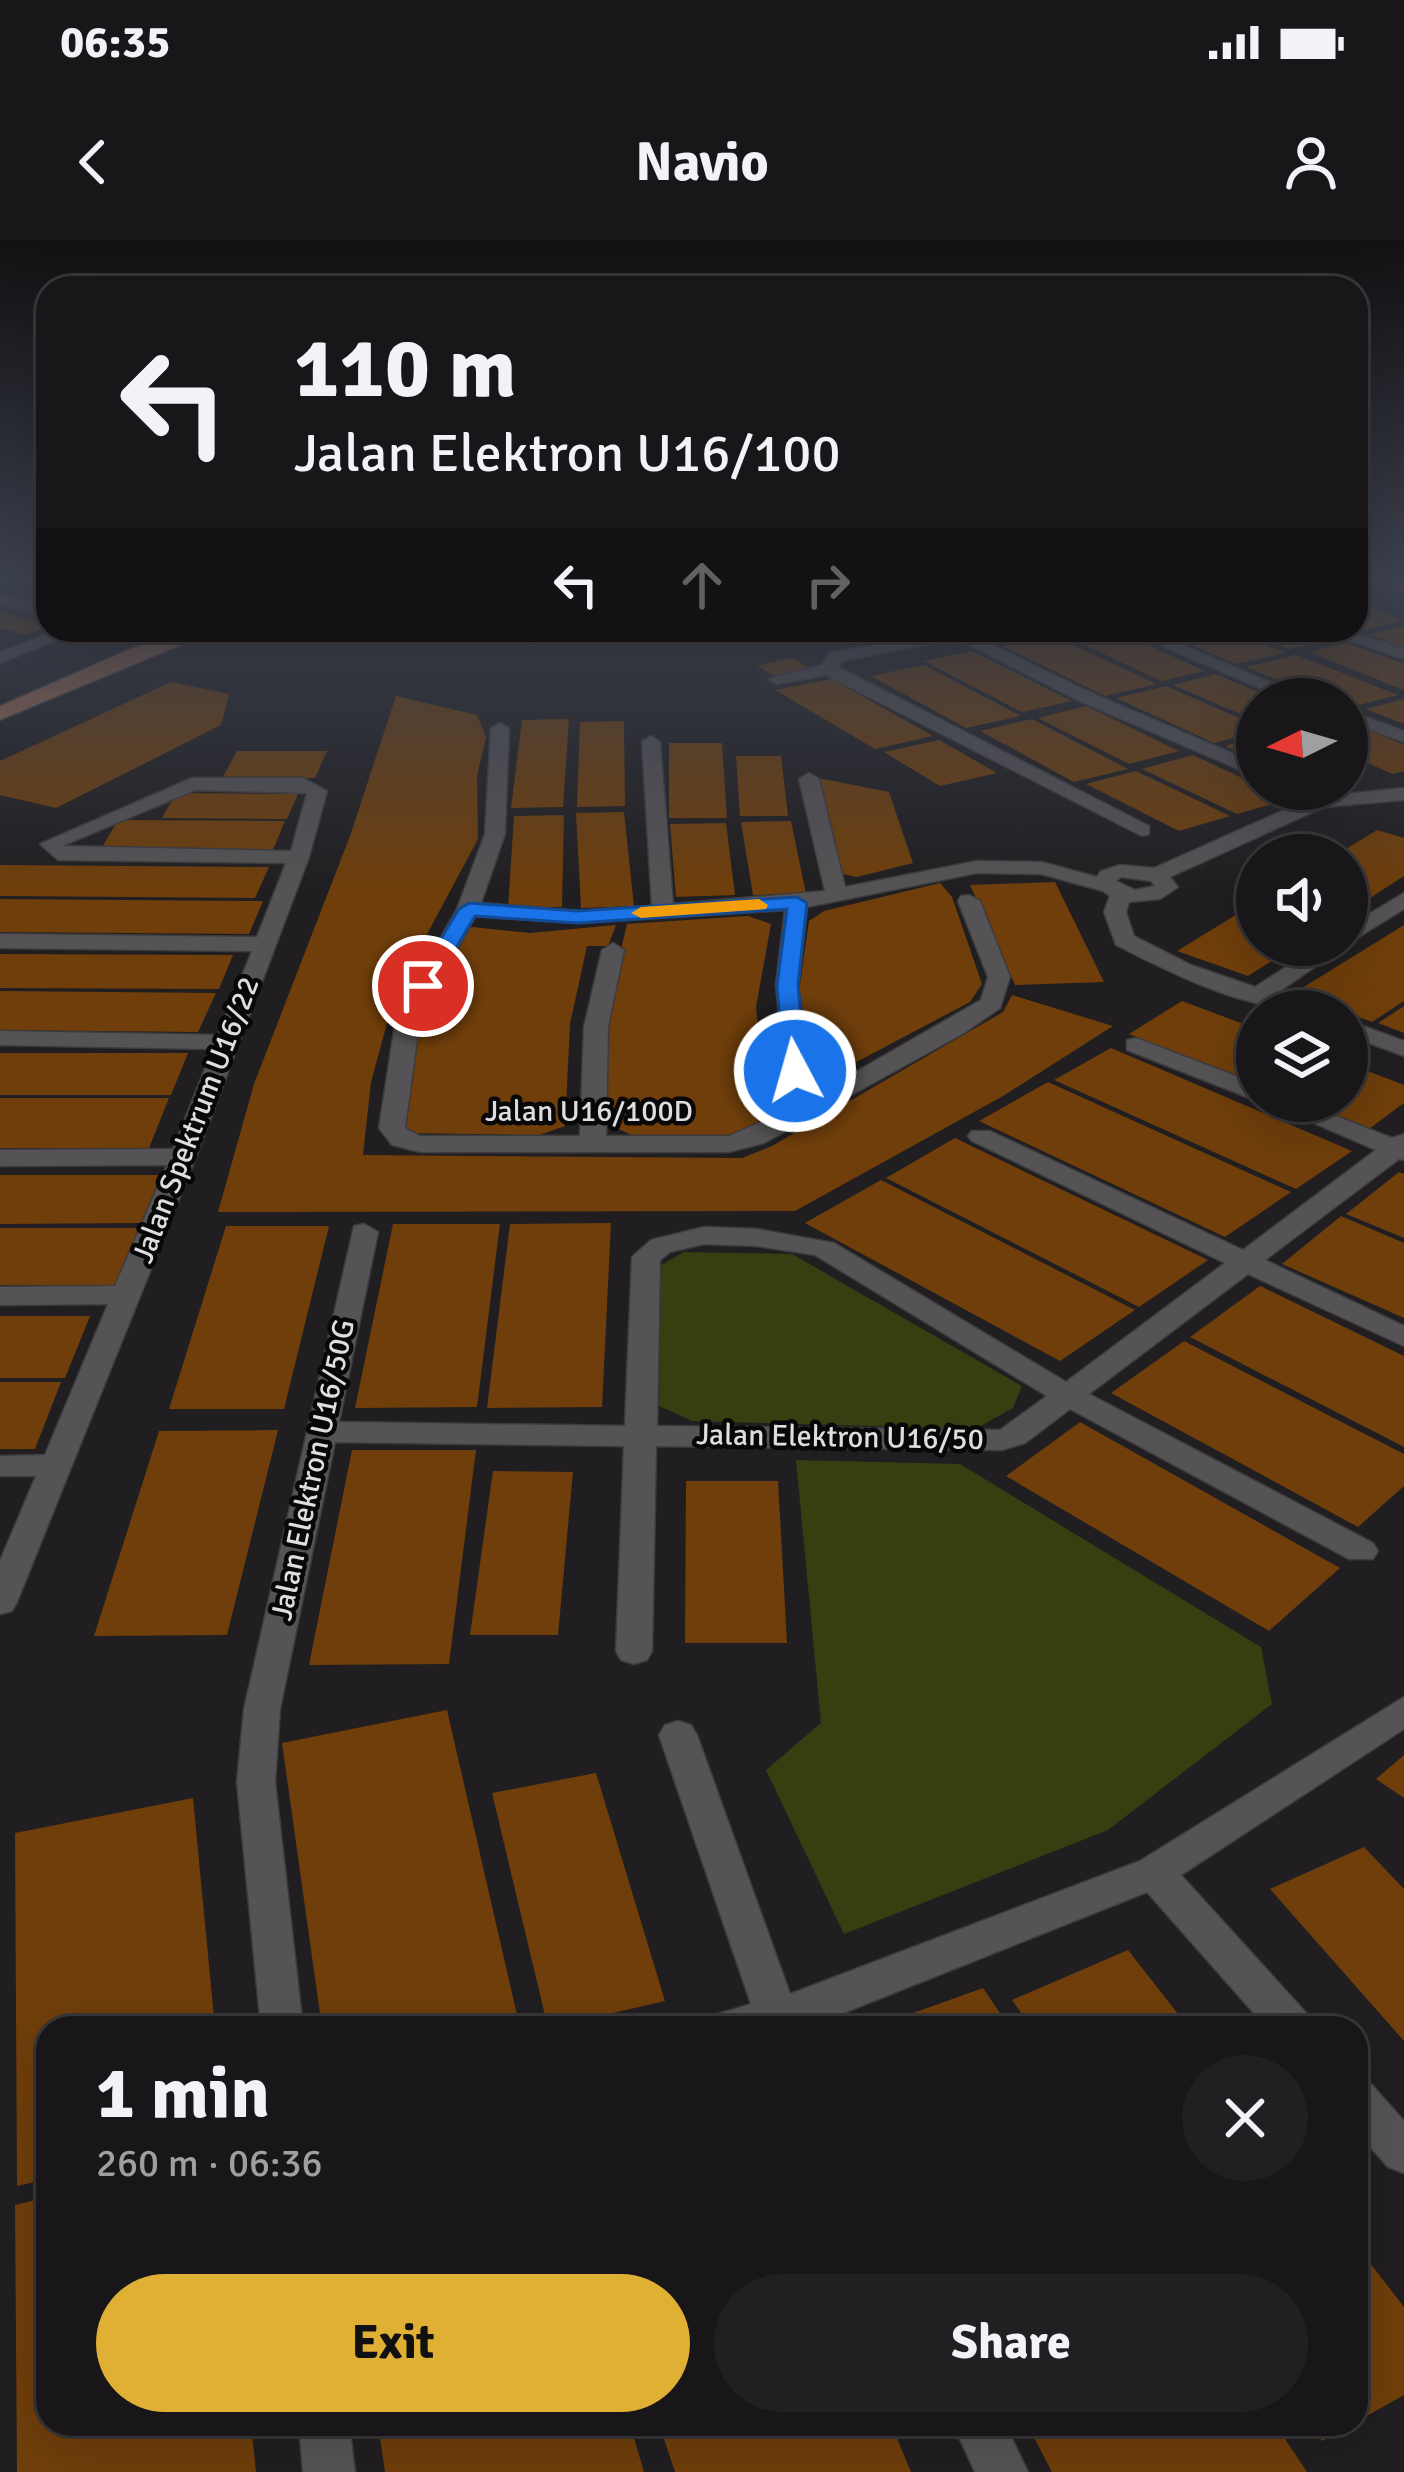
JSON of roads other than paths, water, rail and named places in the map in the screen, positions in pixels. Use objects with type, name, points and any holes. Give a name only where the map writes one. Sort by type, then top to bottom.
[{"type":"main road","points":[[0,698],[38,683]]},
{"type":"main road","points":[[0,715],[70,683]]},
{"type":"street","points":[[856,683],[1142,830]]},
{"type":"street","points":[[1057,683],[1236,762]]},
{"type":"street","points":[[1368,723],[1404,737]]},
{"type":"street","points":[[500,728],[495,834],[469,909],[577,917],[797,903],[976,867],[1042,868],[1159,894],[1167,887],[1157,875],[1301,810]]},
{"type":"street","points":[[651,742],[663,911]]},
{"type":"street","points":[[808,778],[836,894]]},
{"type":"street","name":"Jalan Spektrum U16/22","points":[[0,1602],[227,1042],[299,857],[317,791],[302,784],[192,784],[50,844],[58,854],[299,857]]},
{"type":"street","points":[[1368,797],[1404,794]]},
{"type":"street","points":[[1116,884],[1115,912],[1124,940],[1183,970],[1247,990]]},
{"type":"street","points":[[1368,923],[1404,899]]},
{"type":"street","name":"Jalan U16/100D","points":[[469,909],[408,1018],[392,1127],[401,1140],[730,1144],[755,1138],[956,1028],[992,1003],[999,977],[968,901]]},
{"type":"street","points":[[797,903],[788,985],[801,1113]]},
{"type":"street","name":"Jalan Spektrum U16/22","points":[[0,941],[265,944]]},
{"type":"street","points":[[593,1144],[596,1027],[613,950]]},
{"type":"street","points":[[1266,990],[1302,966]]},
{"type":"street","points":[[1368,1035],[1404,1048]]},
{"type":"street","points":[[0,1038],[227,1042]]},
{"type":"street","points":[[1136,1045],[1236,1085]]},
{"type":"street","points":[[1332,1122],[1401,1148]]},
{"type":"street","points":[[981,1136],[1404,1337]]},
{"type":"street","name":"Jalan Elektron U16/50","points":[[321,1432],[640,1432],[1002,1440],[1401,1148]]},
{"type":"street","points":[[0,1158],[182,1157]]},
{"type":"street","name":"Jalan Elektron U16/50G","points":[[281,2016],[256,1782],[262,1709],[364,1232]]},
{"type":"street","points":[[634,1651],[646,1257],[663,1243],[694,1237],[781,1239],[824,1249],[1067,1395],[1361,1551]]},
{"type":"street","name":"Jalan Spektrum U16/22","points":[[0,1296],[127,1295]]},
{"type":"street","points":[[0,1466],[53,1466]]},
{"type":"street","points":[[793,2016],[1154,1872],[1404,1711]]},
{"type":"street","points":[[678,1735],[776,2016]]},
{"type":"street","points":[[1154,1872],[1282,2016]]},
{"type":"street","points":[[1368,2112],[1404,2153]]},
{"type":"street","points":[[325,2436],[329,2472]]},
{"type":"street","points":[[985,2436],[1003,2472]]}]
